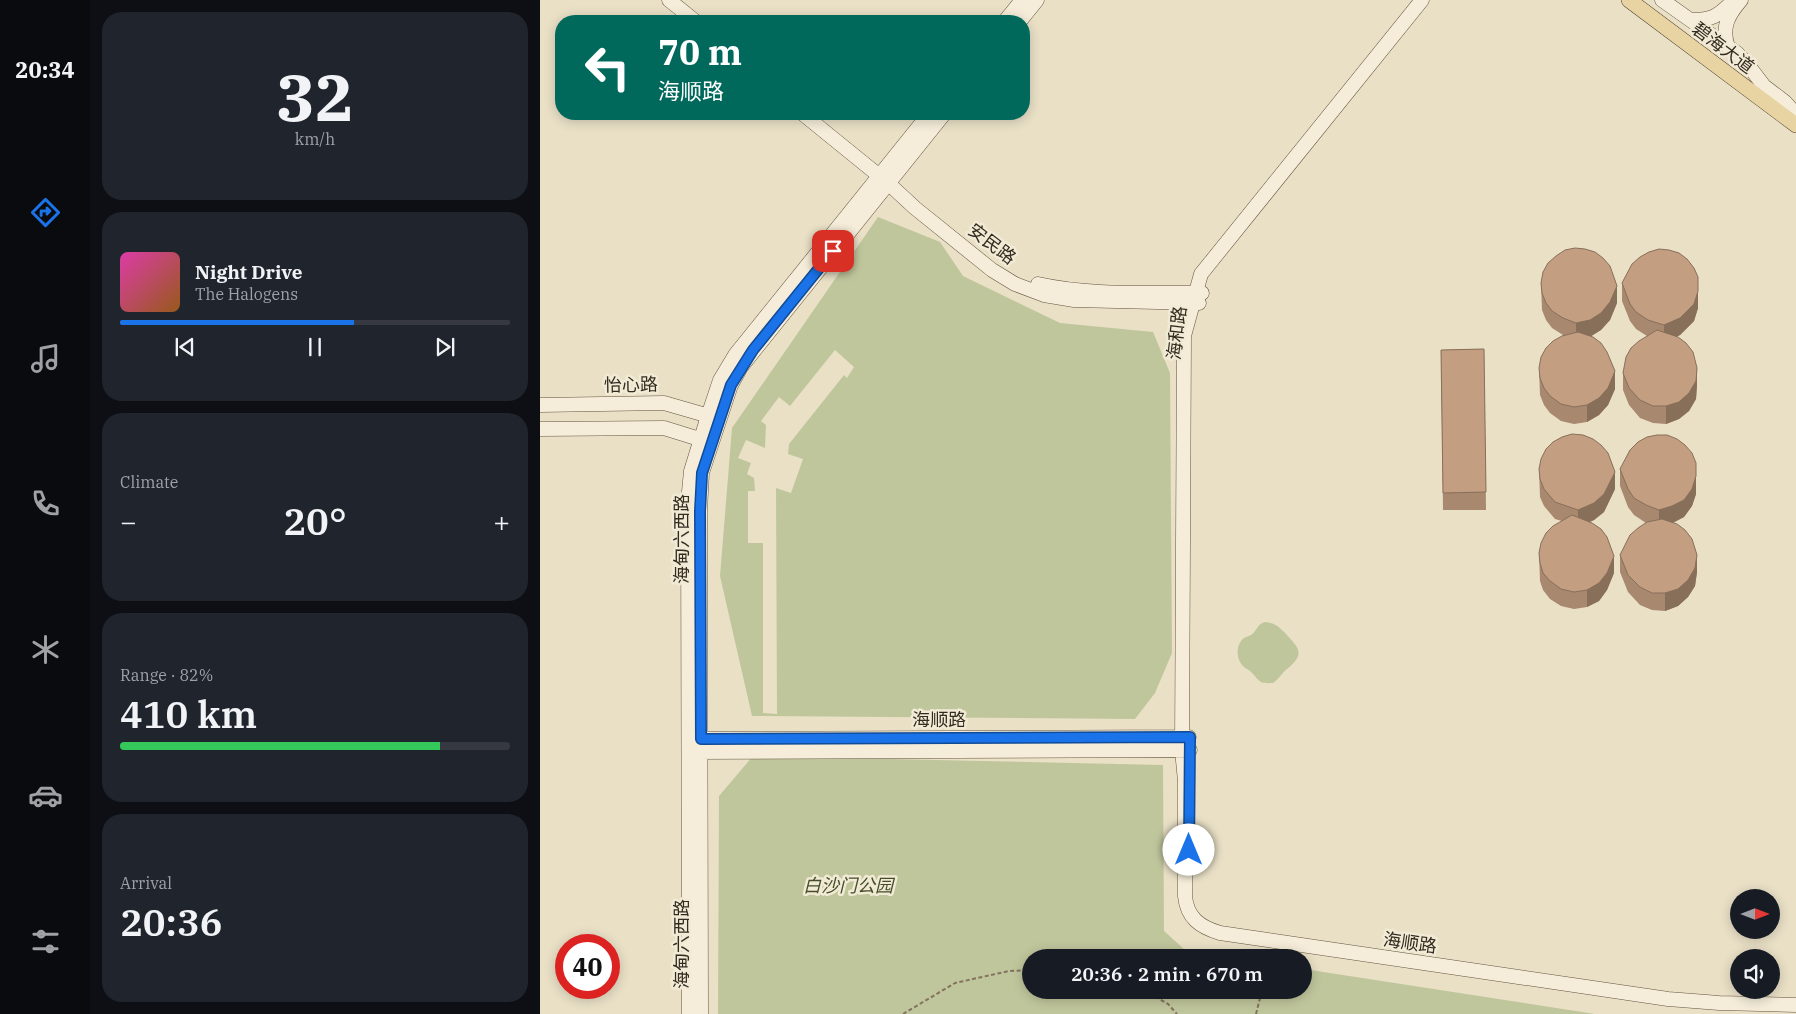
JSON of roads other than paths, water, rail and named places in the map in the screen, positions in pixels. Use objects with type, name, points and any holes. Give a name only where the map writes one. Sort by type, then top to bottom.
[{"type":"main road","name":"碧海大道","points":[[1629,0],[1796,125]]},
{"type":"main road","name":"碧海大道","points":[[1639,0],[1796,116]]},
{"type":"street","points":[[663,0],[681,15]]},
{"type":"street","points":[[669,0],[688,15]]},
{"type":"street","points":[[1010,15],[1022,0]]},
{"type":"street","points":[[1025,15],[1037,0]]},
{"type":"street","name":"海和路","points":[[1198,298],[1201,274],[1422,0]]},
{"type":"street","name":"海和路","points":[[1186,743],[1184,336],[1205,278],[1430,0]]},
{"type":"street","points":[[1662,0],[1728,47],[1748,65],[1764,86],[1785,102],[1796,116]]},
{"type":"street","points":[[1692,20],[1705,20],[1716,17],[1734,0]]},
{"type":"street","points":[[1728,47],[1725,36],[1726,22],[1741,0]]},
{"type":"street","name":"安民路","points":[[811,120],[885,177]]},
{"type":"street","name":"安民路","points":[[817,120],[885,177],[915,208],[992,270],[1015,284],[1044,294],[1074,300],[1198,298]]},
{"type":"street","name":"海甸六西路","points":[[701,1014],[688,494],[691,470],[706,441],[714,417],[749,356],[885,177],[925,120]]},
{"type":"street","name":"海甸六西路","points":[[885,177],[938,120]]},
{"type":"street","name":"怡心路","points":[[540,406],[664,402],[714,417]]},
{"type":"street","points":[[540,429],[664,428],[706,441]]},
{"type":"street","name":"海顺路","points":[[694,745],[1186,743]]},
{"type":"street","name":"海顺路","points":[[1186,743],[1190,896],[1197,913],[1210,923],[1328,943],[1668,994],[1796,1000]]},
{"type":"street","name":"海顺路","points":[[1186,743],[1186,902],[1194,920],[1209,929],[1220,933],[1668,999],[1719,1003],[1796,1005]]},
{"type":"street","name":"海甸六西路","points":[[689,1014],[694,745]]},
{"type":"park label","name":"白沙门公园","points":[[848,886]]}]
